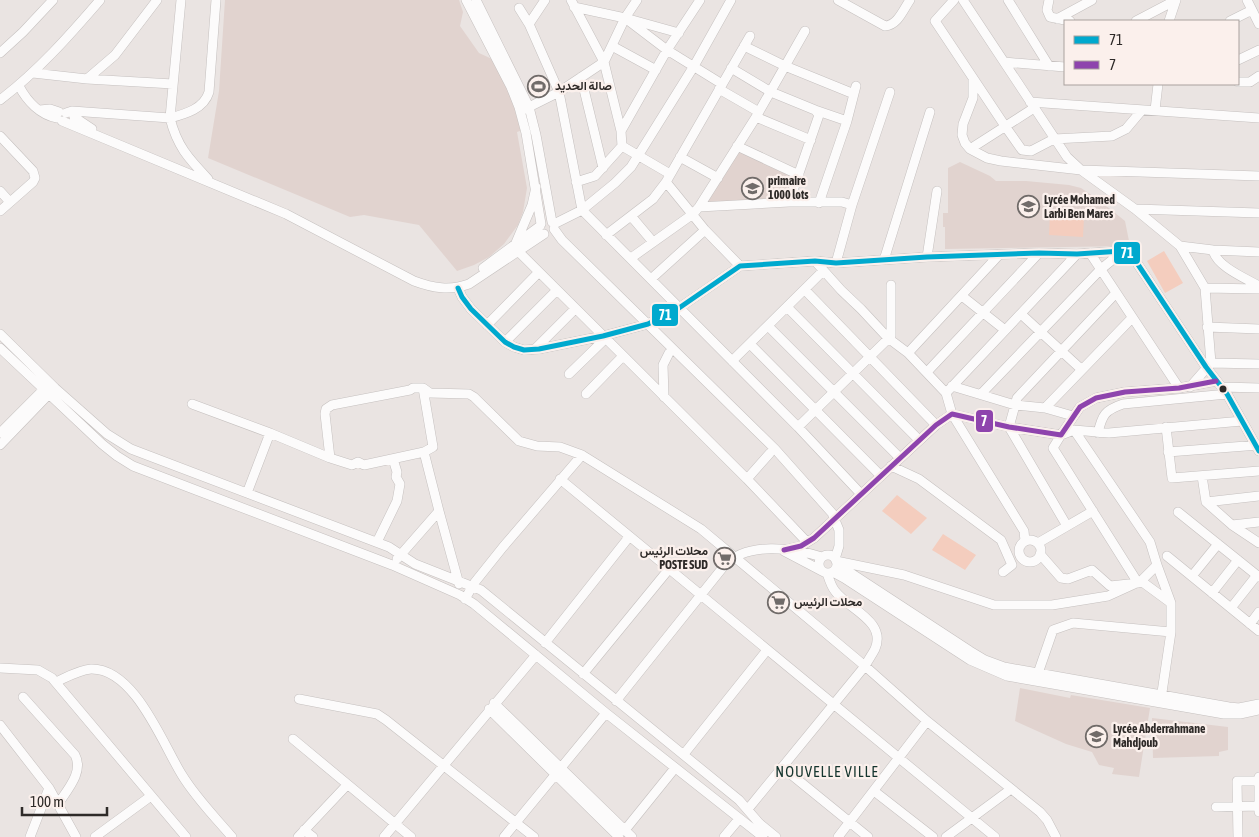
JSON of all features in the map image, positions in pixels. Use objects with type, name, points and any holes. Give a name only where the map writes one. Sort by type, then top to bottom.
[{"type":"street","points":[[0,53],[54,0]]},
{"type":"street","points":[[0,100],[19,86],[66,40],[100,0]]},
{"type":"street","points":[[87,79],[115,54],[157,0]]},
{"type":"street","points":[[181,0],[170,118],[174,134],[181,149],[211,182]]},
{"type":"street","points":[[64,116],[85,112],[170,118],[195,109],[204,103],[208,95],[216,0]]},
{"type":"street","points":[[466,0],[511,87],[525,109],[526,133],[536,187],[547,228],[559,243],[775,449],[833,514],[839,530],[839,546],[831,567]]},
{"type":"street","points":[[476,0],[536,135],[547,228]]},
{"type":"street","points":[[530,24],[545,0]]},
{"type":"street","points":[[525,109],[559,92],[604,62],[625,18],[637,0]]},
{"type":"street","points":[[620,131],[667,50],[700,0]]},
{"type":"street","points":[[19,86],[27,100],[40,110],[50,109],[97,134],[292,217],[414,281],[438,288],[458,288],[547,228],[582,210],[624,175],[640,156],[731,0]]},
{"type":"street","points":[[838,0],[885,26],[895,22],[910,0]]},
{"type":"street","points":[[954,0],[935,21],[1020,148],[1025,151],[1031,151],[1054,139],[1112,136],[1126,128],[1142,110]]},
{"type":"street","points":[[963,0],[1067,158],[1135,208],[1180,246],[1205,288],[1208,365],[1190,387]]},
{"type":"street","points":[[1008,0],[1048,66]]},
{"type":"street","points":[[1049,0],[1048,14],[1050,17],[1064,20]]},
{"type":"street","points":[[1057,19],[1092,0]]},
{"type":"street","points":[[1138,20],[1176,0]]},
{"type":"street","points":[[1169,20],[1176,0]]},
{"type":"street","points":[[1247,0],[1258,21]]},
{"type":"street","points":[[572,4],[678,33]]},
{"type":"street","points":[[572,4],[604,62],[622,146],[595,176],[576,182]]},
{"type":"street","points":[[519,8],[530,24],[559,92],[582,210],[798,427],[861,494]]},
{"type":"street","points":[[1232,20],[1252,10]]},
{"type":"street","points":[[625,18],[667,50],[694,66],[758,115],[811,140]]},
{"type":"street","points":[[631,258],[693,214],[699,207],[758,115],[805,32]]},
{"type":"street","points":[[606,235],[653,200],[668,178],[750,36]]},
{"type":"street","points":[[612,46],[656,70]]},
{"type":"street","points":[[744,46],[785,66],[855,90],[847,121],[818,203]]},
{"type":"street","points":[[1239,60],[1259,50]]},
{"type":"street","points":[[1004,62],[1064,67]]},
{"type":"street","points":[[731,68],[771,92],[847,121]]},
{"type":"street","points":[[33,73],[87,79],[173,84]]},
{"type":"street","points":[[581,76],[603,168]]},
{"type":"street","points":[[1239,82],[1250,82],[1259,76]]},
{"type":"street","points":[[973,78],[974,98],[962,130],[965,143],[970,149],[987,158],[1081,170],[1259,176]]},
{"type":"street","points":[[1156,110],[1158,85]]},
{"type":"street","points":[[836,262],[852,205],[890,92]]},
{"type":"street","points":[[970,149],[1032,105],[1156,110],[1259,118]]},
{"type":"street","points":[[789,202],[819,115],[815,110]]},
{"type":"street","points":[[884,260],[930,112]]},
{"type":"street","points":[[96,113],[93,116],[92,122],[97,134]]},
{"type":"street","points":[[0,136],[35,176],[34,182],[0,211]]},
{"type":"street","points":[[622,146],[640,156],[668,178],[705,230],[740,266]]},
{"type":"street","points":[[737,146],[799,174]]},
{"type":"street","points":[[680,157],[718,178]]},
{"type":"street","points":[[517,248],[532,205],[536,187]]},
{"type":"street","points":[[0,191],[10,202]]},
{"type":"street","points":[[927,257],[937,191]]},
{"type":"street","points":[[699,207],[789,202],[842,202],[852,205]]},
{"type":"street","points":[[1135,208],[1259,213]]},
{"type":"street","points":[[632,216],[653,242]]},
{"type":"street","points":[[651,279],[705,230]]},
{"type":"street","points":[[1180,246],[1259,252]]},
{"type":"street","points":[[517,248],[575,309],[747,479],[807,542]]},
{"type":"street","points":[[1213,250],[1214,255],[1221,264],[1259,288]]},
{"type":"street","points":[[458,288],[466,303],[505,342],[514,348],[524,350],[604,338],[645,325],[679,308],[740,266],[815,261],[836,262],[1122,251],[1131,255],[1135,260],[1208,365],[1258,447],[1168,452]]},
{"type":"street","points":[[981,394],[1101,269],[1122,251]]},
{"type":"street","points":[[927,372],[1039,253]]},
{"type":"street","points":[[1090,253],[1179,388]]},
{"type":"street","points":[[949,389],[1077,254]]},
{"type":"street","points":[[908,353],[998,256]]},
{"type":"street","points":[[815,261],[840,290],[888,338],[949,389],[981,394],[1015,405],[1044,408],[1073,416]]},
{"type":"street","points":[[732,361],[824,271]]},
{"type":"street","points":[[487,325],[539,272]]},
{"type":"street","points":[[798,427],[890,336],[891,285]]},
{"type":"street","points":[[1205,288],[1259,288]]},
{"type":"street","points":[[505,342],[557,290]]},
{"type":"street","points":[[805,290],[936,425]]},
{"type":"street","points":[[1067,526],[1009,427],[1017,398],[1116,293]]},
{"type":"street","points":[[962,296],[1005,330]]},
{"type":"street","points":[[787,307],[919,440]]},
{"type":"street","points":[[535,349],[575,309]]},
{"type":"street","points":[[1021,314],[1060,352],[1081,369]]},
{"type":"street","points":[[1044,408],[1132,318]]},
{"type":"street","points":[[645,325],[669,353],[829,516],[835,519]]},
{"type":"street","points":[[768,326],[900,458]]},
{"type":"street","points":[[1207,327],[1259,329]]},
{"type":"street","points":[[0,334],[102,444],[123,461],[141,470],[392,565],[474,604],[605,712],[763,837]]},
{"type":"street","points":[[569,374],[604,338]]},
{"type":"street","points":[[750,344],[881,476]]},
{"type":"street","points":[[0,348],[107,434],[131,449],[389,546],[415,564],[481,590],[615,701],[684,754],[748,809],[759,823],[776,837]]},
{"type":"street","points":[[664,397],[663,365],[669,353]]},
{"type":"street","points":[[586,394],[623,356]]},
{"type":"street","points":[[1208,365],[1259,364]]},
{"type":"street","points":[[1171,603],[1140,582],[1053,448],[1080,407],[1089,401],[1112,394],[1190,387],[1259,388]]},
{"type":"street","points":[[1098,433],[1101,419],[1107,412],[1123,404],[1222,387]]},
{"type":"street","points":[[330,458],[325,414],[327,407],[413,388],[423,388],[430,393],[469,394],[520,441],[537,446],[560,447],[582,455],[701,528],[1047,820],[1056,837]]},
{"type":"street","points":[[192,404],[330,458],[352,465],[358,462],[364,465],[424,452],[434,447],[423,388]]},
{"type":"street","points":[[0,433],[49,389]]},
{"type":"street","points":[[0,445],[49,389]]},
{"type":"street","points":[[949,389],[952,414],[1024,531],[1025,541]]},
{"type":"street","points":[[784,550],[807,542],[819,533],[919,440],[952,414],[1061,436],[1074,430],[1098,433],[1242,421]]},
{"type":"street","points":[[1166,427],[1172,478],[1259,471]]},
{"type":"street","points":[[1074,430],[1150,542],[1171,603],[1171,632],[1161,699]]},
{"type":"street","points":[[246,493],[270,433]]},
{"type":"street","points":[[123,461],[131,449]]},
{"type":"street","points":[[424,452],[462,597]]},
{"type":"street","points":[[747,479],[770,454]]},
{"type":"street","points":[[462,597],[582,455]]},
{"type":"street","points":[[377,542],[397,501],[400,484],[396,476],[397,472],[393,459]]},
{"type":"street","points":[[891,466],[920,479],[1001,540],[1012,565],[1003,572]]},
{"type":"street","points":[[1202,476],[1206,502],[1232,525],[1259,544]]},
{"type":"street","points":[[560,479],[995,837]]},
{"type":"street","points":[[1206,502],[1259,496]]},
{"type":"street","points":[[392,565],[438,511]]},
{"type":"street","points":[[1038,543],[1093,511]]},
{"type":"street","points":[[1178,512],[1258,576],[1231,608]]},
{"type":"street","points":[[1232,525],[1259,522]]},
{"type":"street","points":[[819,533],[814,544],[823,557]]},
{"type":"street","points":[[545,643],[629,537]]},
{"type":"street","points":[[1007,553],[1019,555],[1024,560],[1031,562],[1038,557],[1041,550],[1038,543],[1031,540],[1025,541],[1019,546],[1019,555]]},
{"type":"street","points":[[1192,576],[1218,544]]},
{"type":"street","points":[[504,837],[605,712],[615,710],[615,701],[724,566],[735,557],[752,550],[784,550],[823,557],[832,556],[831,567],[834,590],[867,618],[876,633],[875,648],[865,666],[748,809],[747,818],[738,818]]},
{"type":"street","points":[[784,550],[831,567],[844,578],[979,666],[1006,676],[1036,678],[1161,699],[1232,714],[1259,710]]},
{"type":"street","points":[[1040,554],[1061,578],[1068,579],[1092,570],[1110,586],[1140,582]]},
{"type":"street","points":[[1167,556],[1259,631]]},
{"type":"street","points":[[823,557],[819,564],[904,575],[994,605],[1052,605],[1108,596],[1140,582],[1157,566]]},
{"type":"street","points":[[1212,593],[1238,560]]},
{"type":"street","points":[[583,674],[669,569]]},
{"type":"street","points":[[1250,624],[1259,612]]},
{"type":"street","points":[[1036,678],[1053,630],[1073,623],[1171,632]]},
{"type":"street","points":[[684,754],[767,650]]},
{"type":"street","points":[[384,837],[536,655]]},
{"type":"street","points":[[0,668],[38,670],[48,674],[186,837]]},
{"type":"street","points":[[56,682],[86,670],[100,670],[114,676],[145,708],[181,774],[228,835]]},
{"type":"street","points":[[23,697],[78,760],[77,773],[58,804]]},
{"type":"street","points":[[299,699],[377,714],[534,837]]},
{"type":"street","points":[[1161,699],[1234,708],[1259,704]]},
{"type":"street","points":[[605,712],[604,701],[615,701]]},
{"type":"street","points":[[492,706],[559,771],[619,834],[632,837]]},
{"type":"street","points":[[838,837],[928,721]]},
{"type":"street","points":[[0,725],[49,788],[76,837]]},
{"type":"street","points":[[292,739],[411,837]]},
{"type":"street","points":[[782,767],[868,837]]},
{"type":"street","points":[[619,834],[675,768]]},
{"type":"street","points":[[1238,837],[1237,781],[1259,780],[1259,812]]},
{"type":"street","points":[[313,837],[301,833],[347,785]]},
{"type":"street","points":[[30,837],[49,788]]},
{"type":"street","points":[[946,837],[1011,789]]},
{"type":"street","points":[[874,791],[933,837]]},
{"type":"street","points":[[95,837],[150,796]]},
{"type":"street","points":[[1216,807],[1259,806]]},
{"type":"street","points":[[724,837],[738,818],[737,808],[748,809]]},
{"type":"shaded area","points":[[225,0],[459,0],[463,12],[460,26],[479,53],[492,59],[515,103],[523,130],[517,132],[527,188],[523,212],[518,225],[504,244],[489,257],[457,271],[419,225],[364,215],[350,217],[208,158],[219,91]]},
{"type":"shaded area","name":"primaire 1000 lots","points":[[737,146],[799,175],[789,202],[699,207]]},
{"type":"shaded area","name":"Lycée Mohamed Larbi Ben Mares","points":[[960,162],[990,176],[996,181],[1026,181],[1081,188],[1125,221],[1130,246],[945,249],[943,213],[948,213],[948,168]]},
{"type":"shaded area","points":[[1050,215],[1084,217],[1083,237],[1049,235]]},
{"type":"shaded area","points":[[1164,251],[1183,283],[1165,293],[1147,261]]},
{"type":"shaded area","points":[[897,495],[927,518],[911,534],[882,511]]},
{"type":"shaded area","points":[[943,534],[976,555],[965,570],[932,550]]},
{"type":"shaded area","name":"Lycée Abderrahmane Mahdjoub","points":[[1020,688],[1070,698],[1071,695],[1150,708],[1139,777],[1112,774],[1114,768],[1099,765],[1092,752],[1066,744],[1015,721]]},
{"type":"shaded area","points":[[1152,718],[1228,727],[1228,750],[1219,752],[1219,756],[1153,758]]},
{"type":"transit line","name":"71","points":[[458,288],[471,309],[505,342],[524,350],[539,349],[603,336],[648,324],[679,308],[740,266],[815,261],[836,263],[927,257],[1039,253],[1077,254],[1122,251],[1131,255],[1135,260],[1206,367],[1227,394],[1259,451]]},
{"type":"transit line","name":"7","points":[[784,550],[801,546],[814,538],[936,425],[952,414],[1009,427],[1061,435],[1080,407],[1096,398],[1125,392],[1179,388],[1216,381]]},
{"type":"place","name":"صالة الحديد","points":[[539,86]]},
{"type":"place","name":"primaire 1000 lots","points":[[752,188]]},
{"type":"place","name":"Lycée Mohamed Larbi Ben Mares","points":[[1028,207]]},
{"type":"place","name":"محلات الرئيس POSTE SUD","points":[[724,558]]},
{"type":"place","name":"محلات الرئيس","points":[[778,602]]},
{"type":"place","name":"Lycée Abderrahmane Mahdjoub","points":[[1097,736]]},
{"type":"district","name":"NOUVELLE VILLE","points":[[827,771]]}]
